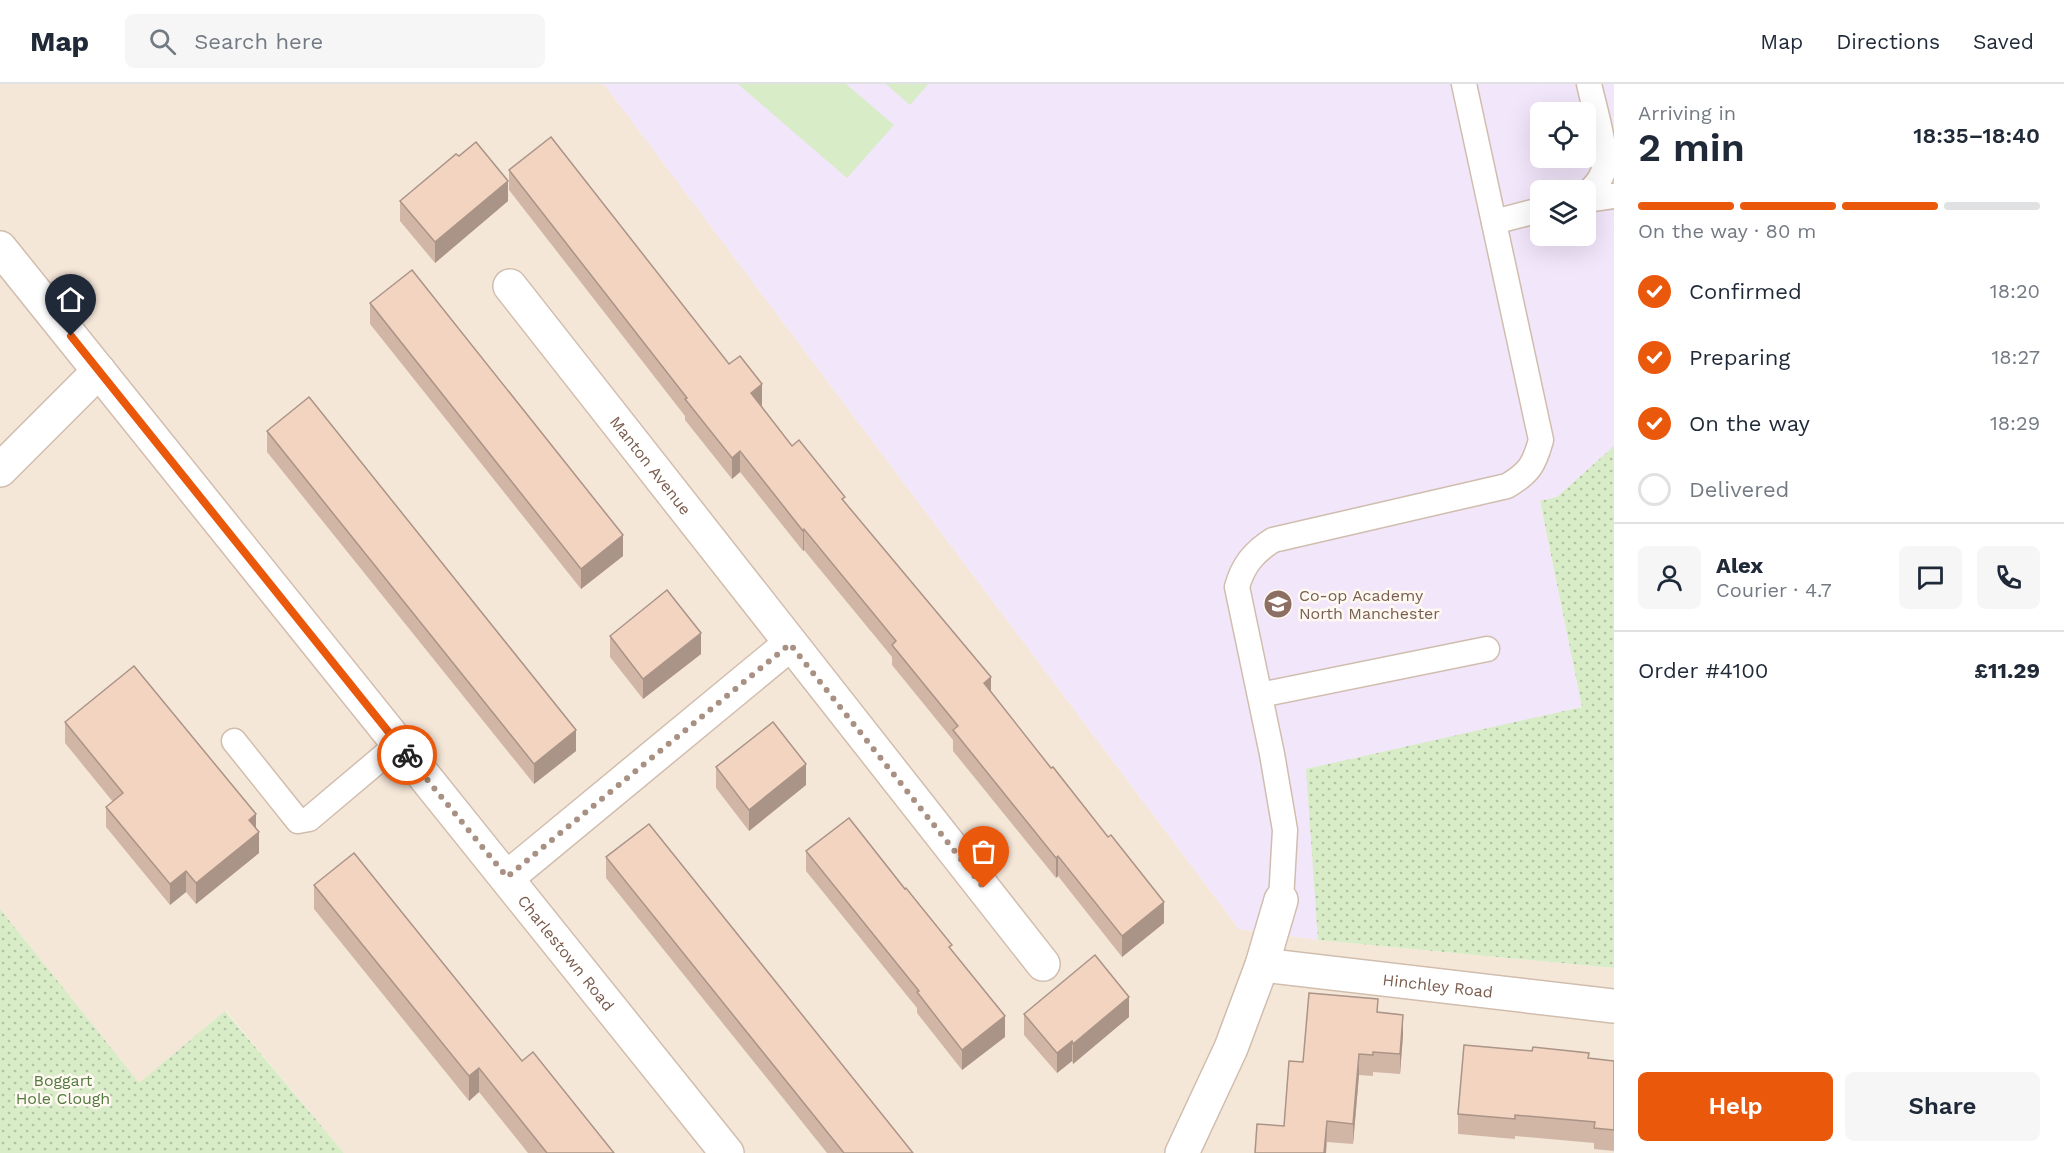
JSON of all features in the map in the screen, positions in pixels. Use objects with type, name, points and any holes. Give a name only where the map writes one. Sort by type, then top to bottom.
[{"type":"street","name":"Charlestown Road","points":[[0,248],[727,1153]]},
{"type":"street","name":"Manton Avenue","points":[[510,286],[1043,964]]},
{"type":"street","points":[[3,462],[99,371]]},
{"type":"street","points":[[507,877],[790,644]]},
{"type":"street","points":[[1182,1153],[1231,1048],[1262,965],[1281,900]]},
{"type":"street","name":"Hinchley Road","points":[[1262,965],[1614,1006]]},
{"type":"lane","points":[[1281,900],[1285,830],[1237,587],[1240,574],[1260,548],[1273,540],[1507,486],[1524,476],[1536,460],[1541,440],[1464,84]]},
{"type":"lane","points":[[1589,84],[1604,156],[1602,174],[1596,182]]},
{"type":"lane","points":[[1596,199],[1614,196]]},
{"type":"lane","points":[[1494,222],[1530,213]]},
{"type":"lane","points":[[1260,695],[1487,649]]},
{"type":"lane","points":[[234,741],[298,822],[309,819],[398,744]]},
{"type":"shaded area","points":[[0,84],[604,84],[1239,929],[1318,940],[1614,968],[1614,1153],[344,1153],[226,1011],[139,1084],[0,909]]},
{"type":"shaded area","name":"Co-op Academy North Manchester","points":[[604,84],[1614,84],[1614,446],[1557,497],[1540,502],[1582,707],[1307,769],[1318,940],[1239,929]]},
{"type":"green space","points":[[738,84],[846,84],[894,125],[847,178]]},
{"type":"green space","points":[[886,84],[928,84],[910,105]]},
{"type":"green space","points":[[1614,446],[1614,968],[1318,940],[1306,769],[1582,707],[1540,501],[1557,497]]},
{"type":"green space","name":"Boggart Hole Clough","points":[[0,909],[139,1083],[225,1011],[344,1153],[0,1153]]},
{"type":"building","points":[[551,137],[729,364],[740,356],[762,384],[751,393],[792,446],[799,440],[845,497],[842,499],[991,677],[984,683],[1051,768],[1053,767],[1108,837],[1111,835],[1164,902],[1122,936],[953,730],[958,726],[892,645],[896,641],[804,529],[803,531],[740,451],[732,458],[509,170]]},
{"type":"building","points":[[476,142],[508,181],[435,242],[400,201],[456,154],[459,156]]},
{"type":"building","points":[[412,270],[623,535],[581,569],[370,303]]},
{"type":"building","points":[[309,397],[576,730],[534,764],[267,431]]},
{"type":"building","points":[[667,590],[701,633],[643,679],[610,636]]},
{"type":"building","points":[[134,666],[256,814],[249,820],[259,832],[196,883],[186,871],[170,884],[106,807],[123,793],[65,722]]},
{"type":"building","points":[[773,722],[806,764],[749,810],[716,767]]},
{"type":"building","points":[[849,818],[952,945],[949,947],[1005,1016],[962,1050],[917,992],[919,991],[806,851]]},
{"type":"building","points":[[649,824],[913,1153],[844,1153],[606,857]]},
{"type":"building","points":[[354,853],[522,1061],[533,1052],[614,1153],[547,1153],[479,1068],[469,1076],[314,885]]},
{"type":"building","points":[[1095,955],[1129,997],[1073,1044],[1072,1041],[1057,1053],[1024,1014]]},
{"type":"building","points":[[1309,993],[1378,999],[1377,1012],[1403,1015],[1400,1054],[1373,1052],[1373,1055],[1359,1054],[1353,1124],[1327,1121],[1324,1153],[1255,1153],[1257,1124],[1284,1126],[1289,1061],[1303,1062]]},
{"type":"building","points":[[1464,1045],[1532,1051],[1533,1047],[1589,1053],[1588,1058],[1614,1061],[1614,1130],[1594,1128],[1595,1122],[1515,1115],[1515,1119],[1458,1114]]},
{"type":"way so far","points":[[407,755],[507,877],[790,644],[984,888]]},
{"type":"place","name":"Co-op Academy North Manchester","points":[[1278,604]]},
{"type":"route","points":[[71,336],[407,755]]}]
